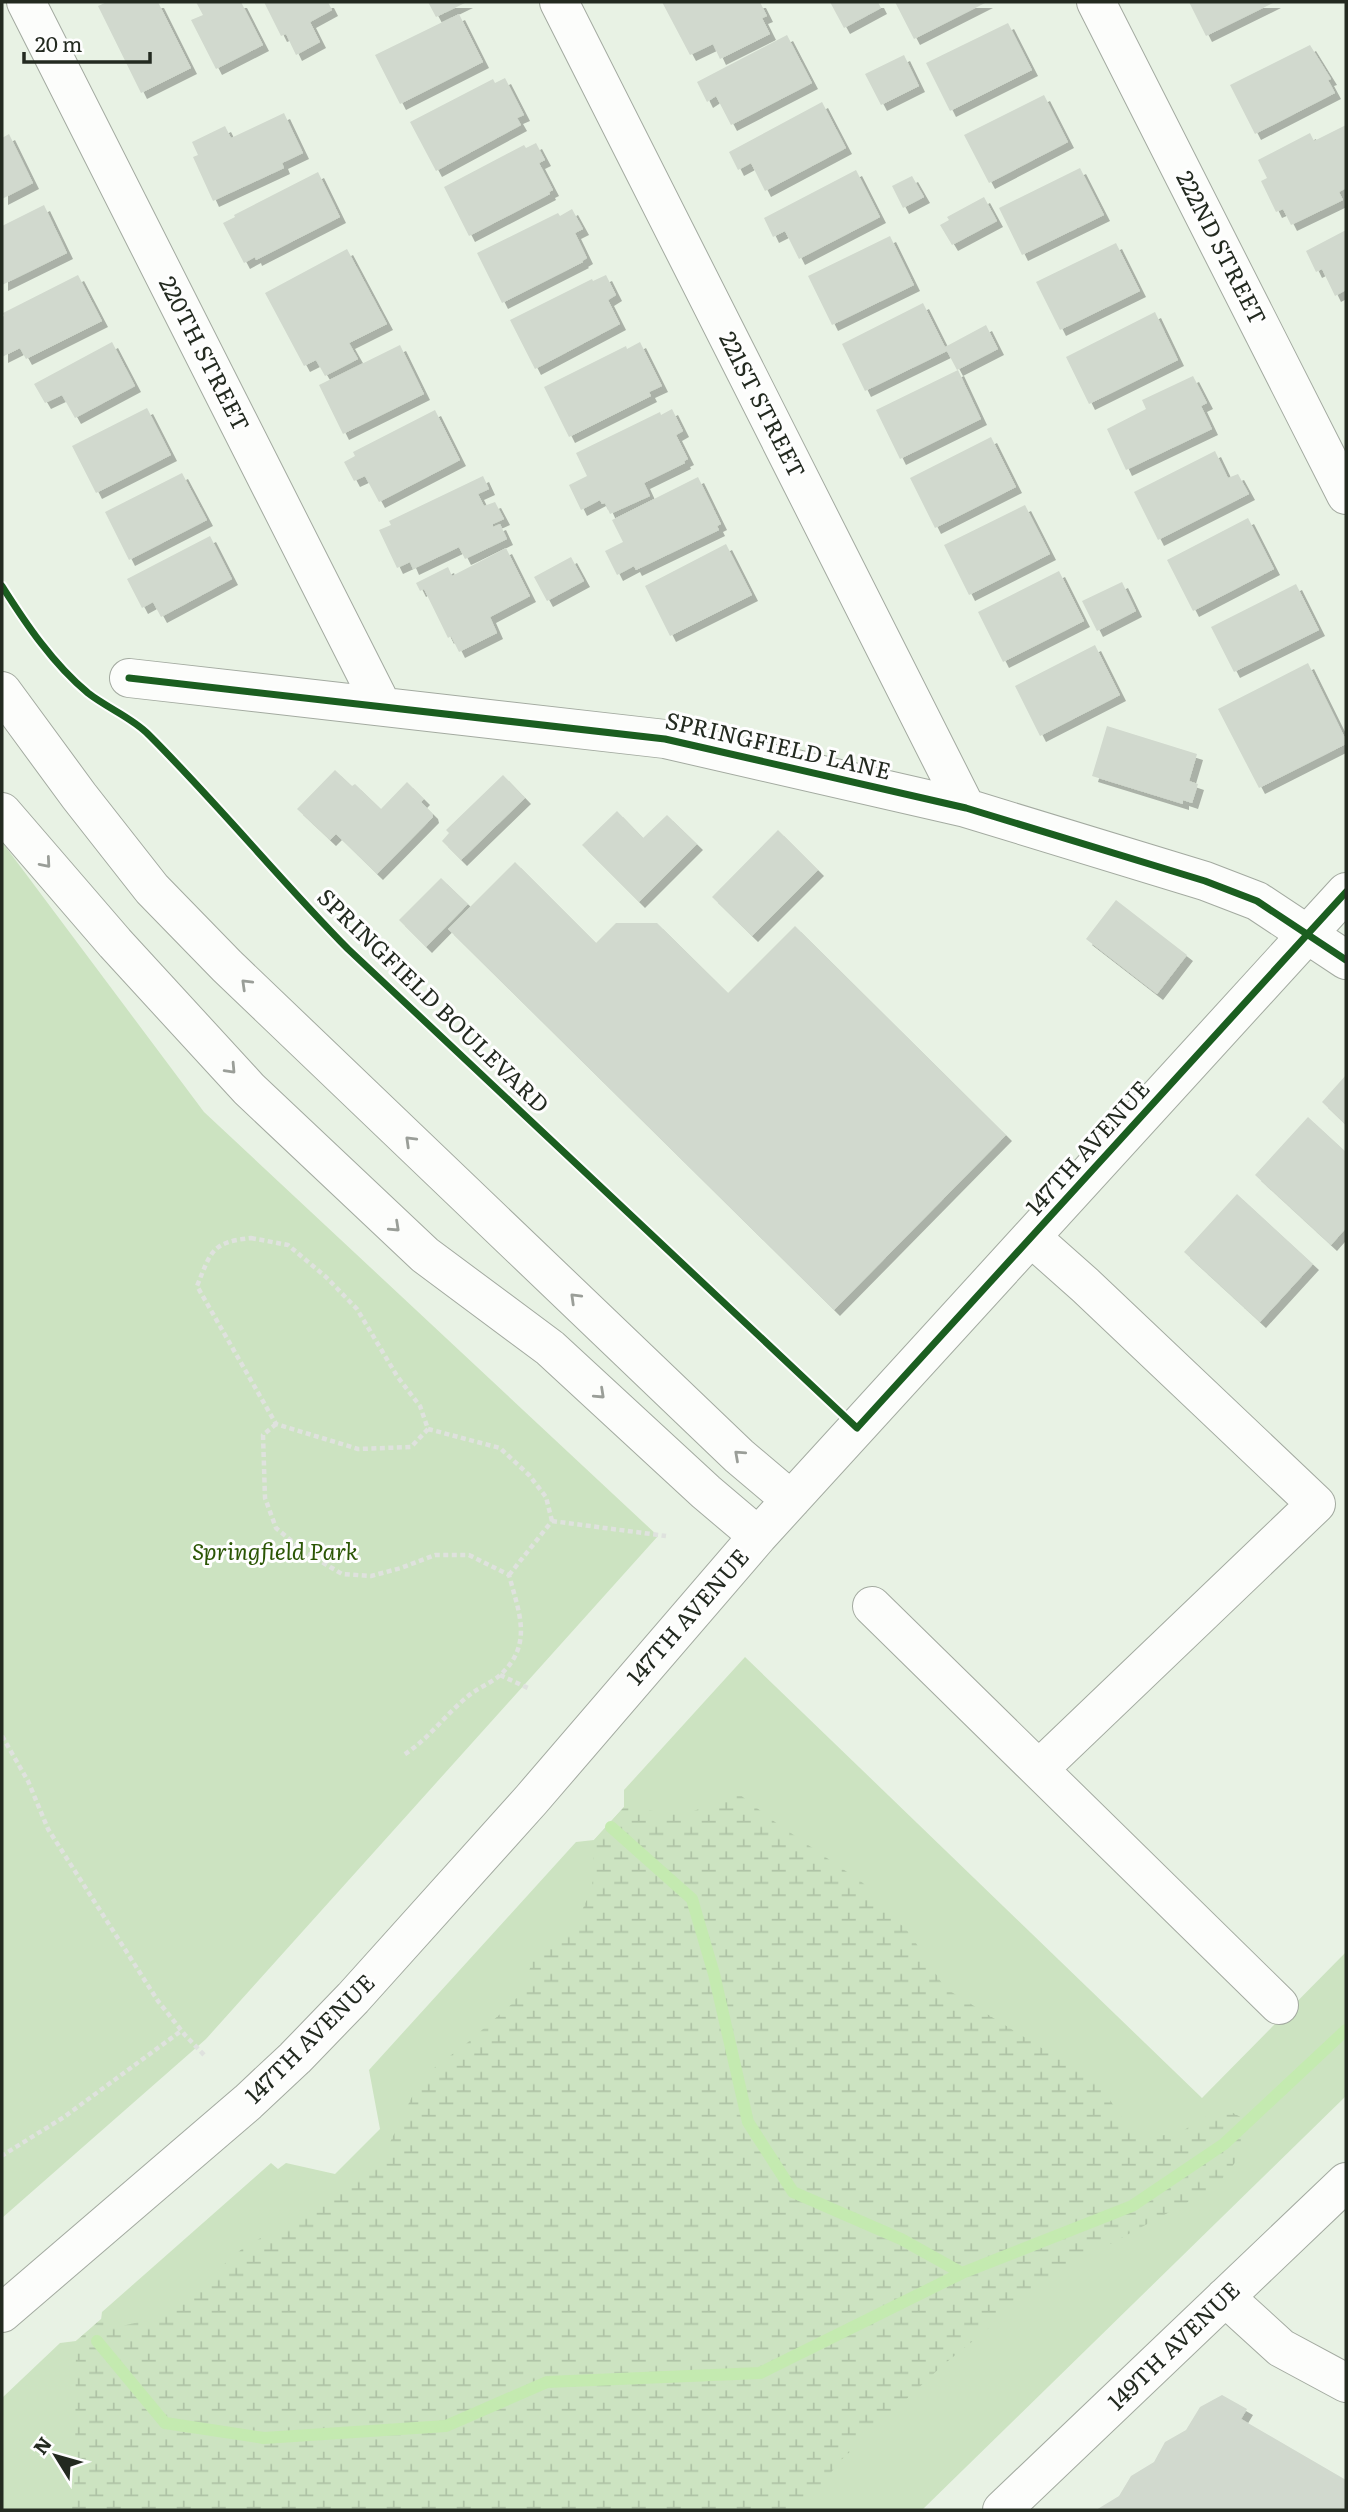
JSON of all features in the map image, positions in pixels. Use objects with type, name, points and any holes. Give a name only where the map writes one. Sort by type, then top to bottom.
[{"type":"street","name":"220TH STREET","points":[[26,2],[382,706]]},
{"type":"street","name":"221ST STREET","points":[[559,2],[966,808]]},
{"type":"street","name":"222ND STREET","points":[[1096,2],[1346,495]]},
{"type":"street","name":"SPRINGFIELD LANE","points":[[129,678],[665,739],[966,808],[1205,881],[1257,901],[1346,960]]},
{"type":"street","points":[[2,691],[152,889],[237,975],[739,1456],[791,1500]]},
{"type":"street","points":[[2,811],[115,943],[249,1089],[425,1255],[550,1348],[706,1492],[758,1536]]},
{"type":"street","name":"147TH AVENUE","points":[[2,2313],[248,2102],[334,2018],[481,1857],[758,1536],[1346,892]]},
{"type":"street","points":[[1032,1238],[1078,1278],[1316,1504],[1039,1769]]},
{"type":"street","points":[[872,1606],[1279,2005]]},
{"type":"street","name":"149TH AVENUE","points":[[1002,2510],[1346,2182]]},
{"type":"street","points":[[1225,2297],[1281,2348],[1346,2383]]},
{"type":"path","points":[[251,1238],[288,1245],[357,1309],[397,1376],[421,1406],[428,1429],[411,1447],[358,1450],[276,1424],[197,1286],[212,1251],[229,1240],[251,1238]]},
{"type":"path","points":[[276,1424],[263,1435],[265,1497],[276,1528],[305,1552],[342,1574],[371,1576],[401,1569],[435,1555],[469,1555],[509,1575],[523,1625],[520,1647],[500,1675],[467,1696],[420,1745],[402,1756]]},
{"type":"path","points":[[428,1429],[500,1448],[529,1475],[546,1497],[552,1521]]},
{"type":"path","points":[[509,1575],[552,1521]]},
{"type":"path","points":[[552,1521],[666,1536]]},
{"type":"path","points":[[500,1675],[530,1689]]},
{"type":"path","points":[[2,1736],[28,1781],[48,1829],[158,2001],[206,2057]]},
{"type":"path","points":[[2,2153],[3,2155],[64,2117],[181,2031]]},
{"type":"green space","name":"Springfield Park","points":[[2,842],[204,1112],[658,1536],[206,2039],[2,2218]]},
{"type":"green space","points":[[745,1657],[1202,2098],[1346,1952],[1346,2096],[922,2510],[2,2510],[2,2398],[60,2343],[76,2341],[101,2320],[102,2312],[271,2163],[278,2169],[286,2163],[335,2174],[380,2129],[369,2070],[576,1842],[594,1840],[624,1807],[624,1790]]},
{"type":"green space","points":[[739,1794],[863,1883],[910,1934],[945,1988],[1098,2083],[1137,2139],[1179,2133],[1222,2107],[1248,2121],[1241,2155],[1216,2187],[1060,2271],[943,2365],[840,2461],[802,2510],[72,2510],[75,2475],[76,2341],[101,2319],[122,2326],[164,2316],[243,2248],[312,2209],[382,2159],[421,2078],[513,2003],[526,1981],[536,1949],[576,1924],[592,1888],[594,1840],[624,1807],[683,1815]]},
{"type":"building","points":[[107,2],[158,2],[191,68],[141,93],[98,6]]},
{"type":"building","points":[[196,2],[241,2],[263,45],[216,69],[191,20],[203,15]]},
{"type":"building","points":[[264,2],[328,2],[332,10],[310,22],[320,42],[296,55],[286,34],[281,36]]},
{"type":"building","points":[[428,2],[467,2],[436,17]]},
{"type":"building","points":[[662,2],[760,2],[767,16],[762,18],[770,34],[720,59],[713,44],[690,55]]},
{"type":"building","points":[[830,2],[878,2],[881,8],[844,28]]},
{"type":"building","points":[[895,2],[987,2],[914,39]]},
{"type":"building","points":[[1189,2],[1275,2],[1206,36]]},
{"type":"building","points":[[459,14],[483,62],[400,104],[375,55]]},
{"type":"building","points":[[1008,23],[1032,70],[950,111],[926,63]]},
{"type":"building","points":[[787,35],[812,83],[731,125],[716,96],[707,102],[697,82]]},
{"type":"building","points":[[1310,45],[1331,79],[1328,80],[1335,93],[1255,134],[1230,85]]},
{"type":"building","points":[[904,55],[919,86],[881,105],[865,74]]},
{"type":"building","points":[[505,78],[524,115],[517,118],[521,125],[436,171],[410,122],[493,79],[495,83]]},
{"type":"building","points":[[1044,95],[1068,142],[989,183],[964,135]]},
{"type":"building","points":[[822,102],[846,148],[765,191],[751,163],[738,170],[729,152]]},
{"type":"building","points":[[284,113],[303,153],[282,163],[284,168],[213,201],[193,157],[198,155],[192,142],[225,126],[231,138]]},
{"type":"building","points":[[1346,125],[1346,188],[1339,192],[1343,200],[1291,225],[1283,209],[1276,212],[1261,181],[1267,178],[1258,160],[1310,133],[1314,141]]},
{"type":"building","points":[[9,134],[33,183],[2,199],[2,138]]},
{"type":"building","points":[[536,143],[545,160],[539,163],[553,190],[469,236],[444,187],[524,145],[526,148]]},
{"type":"building","points":[[1080,168],[1104,215],[1022,255],[999,208]]},
{"type":"building","points":[[856,170],[880,217],[799,259],[785,231],[773,237],[764,218]]},
{"type":"building","points":[[318,172],[340,217],[256,260],[255,257],[244,263],[223,223]]},
{"type":"building","points":[[912,176],[924,197],[903,208],[892,186]]},
{"type":"building","points":[[984,197],[997,221],[952,245],[940,225],[949,220],[947,217]]},
{"type":"building","points":[[44,205],[67,253],[2,285],[2,226]]},
{"type":"building","points":[[572,209],[583,229],[575,233],[587,258],[502,303],[477,253],[558,213],[560,216]]},
{"type":"building","points":[[1346,230],[1346,290],[1335,296],[1322,269],[1316,272],[1306,251]]},
{"type":"building","points":[[890,236],[914,285],[832,325],[808,276]]},
{"type":"building","points":[[1116,243],[1140,291],[1060,330],[1036,282]]},
{"type":"building","points":[[347,249],[387,324],[349,343],[358,359],[325,376],[316,360],[304,366],[265,293]]},
{"type":"building","points":[[78,275],[102,321],[26,359],[20,348],[2,357],[3,313]]},
{"type":"building","points":[[606,275],[616,295],[608,300],[620,324],[535,369],[510,320],[592,279],[593,281]]},
{"type":"building","points":[[923,303],[945,347],[986,325],[998,349],[957,370],[947,351],[865,391],[842,344]]},
{"type":"building","points":[[1155,312],[1178,360],[1089,404],[1066,357]]},
{"type":"building","points":[[112,342],[135,386],[75,418],[62,395],[45,403],[34,384]]},
{"type":"building","points":[[640,342],[662,386],[649,392],[651,396],[569,437],[544,387],[626,346],[627,349]]},
{"type":"building","points":[[400,345],[424,394],[343,434],[319,385]]},
{"type":"building","points":[[958,370],[981,419],[900,459],[876,410]]},
{"type":"building","points":[[1193,376],[1207,403],[1201,406],[1212,429],[1126,470],[1107,429],[1146,409],[1142,400]]},
{"type":"building","points":[[147,408],[171,455],[96,493],[72,446]]},
{"type":"building","points":[[672,409],[683,431],[676,435],[688,459],[685,463],[644,483],[650,496],[610,514],[605,503],[602,504],[600,500],[581,510],[569,485],[587,476],[576,453],[660,412],[661,415]]},
{"type":"building","points":[[435,410],[460,460],[379,502],[365,476],[354,481],[344,462],[355,456],[353,452]]},
{"type":"building","points":[[991,437],[1016,487],[935,528],[910,478]]},
{"type":"building","points":[[1215,451],[1228,478],[1238,474],[1249,494],[1158,540],[1134,492]]},
{"type":"building","points":[[182,473],[207,520],[129,560],[105,512]]},
{"type":"building","points":[[483,476],[489,489],[478,494],[484,506],[495,502],[504,519],[493,524],[493,527],[500,524],[507,539],[465,559],[459,547],[413,569],[410,562],[397,568],[379,530],[391,525],[389,521]]},
{"type":"building","points":[[698,477],[721,524],[717,526],[719,530],[636,570],[634,566],[617,575],[605,551],[623,542],[612,520]]},
{"type":"building","points":[[1025,505],[1050,554],[969,595],[944,545]]},
{"type":"building","points":[[1248,518],[1274,569],[1193,611],[1167,560]]},
{"type":"building","points":[[210,536],[232,579],[161,617],[153,602],[142,608],[127,579]]},
{"type":"building","points":[[726,544],[752,595],[670,636],[645,586]]},
{"type":"building","points":[[506,548],[530,596],[490,617],[497,633],[459,652],[451,636],[448,638],[424,589],[420,591],[416,583],[448,567],[452,576]]},
{"type":"building","points":[[571,557],[584,581],[547,601],[534,577]]},
{"type":"building","points":[[1059,571],[1084,621],[1003,662],[978,612]]},
{"type":"building","points":[[1122,582],[1136,611],[1097,631],[1082,601]]},
{"type":"building","points":[[1296,584],[1319,630],[1234,672],[1211,627]]},
{"type":"building","points":[[1095,645],[1120,695],[1040,736],[1015,686]]},
{"type":"building","points":[[1308,663],[1346,744],[1259,788],[1218,709]]},
{"type":"building","points":[[1107,726],[1197,754],[1189,781],[1198,784],[1192,803],[1183,800],[1183,804],[1092,776]]},
{"type":"building","points":[[335,770],[352,786],[355,784],[381,809],[407,782],[424,799],[421,802],[432,813],[433,817],[377,874],[336,834],[330,840],[297,809]]},
{"type":"building","points":[[503,775],[525,798],[461,860],[442,841],[449,833],[446,830]]},
{"type":"building","points":[[617,811],[643,838],[667,815],[697,844],[639,902],[582,845]]},
{"type":"building","points":[[778,830],[818,870],[752,936],[712,897]]},
{"type":"building","points":[[515,862],[596,943],[616,923],[657,923],[728,993],[795,926],[1006,1135],[834,1310],[448,929]]},
{"type":"building","points":[[441,878],[468,904],[426,947],[399,920]]},
{"type":"building","points":[[1116,900],[1187,955],[1157,994],[1086,939]]},
{"type":"building","points":[[1346,1075],[1346,1125],[1322,1102]]},
{"type":"building","points":[[1308,1117],[1346,1152],[1346,1228],[1331,1245],[1255,1175]]},
{"type":"building","points":[[1237,1194],[1313,1264],[1260,1322],[1184,1252]]},
{"type":"building","points":[[1222,2395],[1247,2409],[1241,2419],[1346,2480],[1346,2510],[1096,2510],[1119,2496],[1131,2476],[1154,2462],[1165,2442],[1186,2430],[1200,2407]]},
{"type":"waterway","points":[[611,1827],[692,1899],[714,1974],[748,2122],[793,2192],[901,2239],[962,2273]]},
{"type":"waterway","points":[[97,2341],[165,2423],[264,2438],[446,2426],[547,2382],[760,2373],[962,2273],[1132,2206],[1224,2144],[1346,2030]]},
{"type":"cycle path","name":"SPRINGFIELD BOULEVARD","points":[[2,586],[41,643],[75,682],[149,735],[348,949],[857,1428],[1346,892]]},
{"type":"cycle path","points":[[129,678],[665,739],[966,808],[1205,881],[1257,901],[1346,960]]}]
